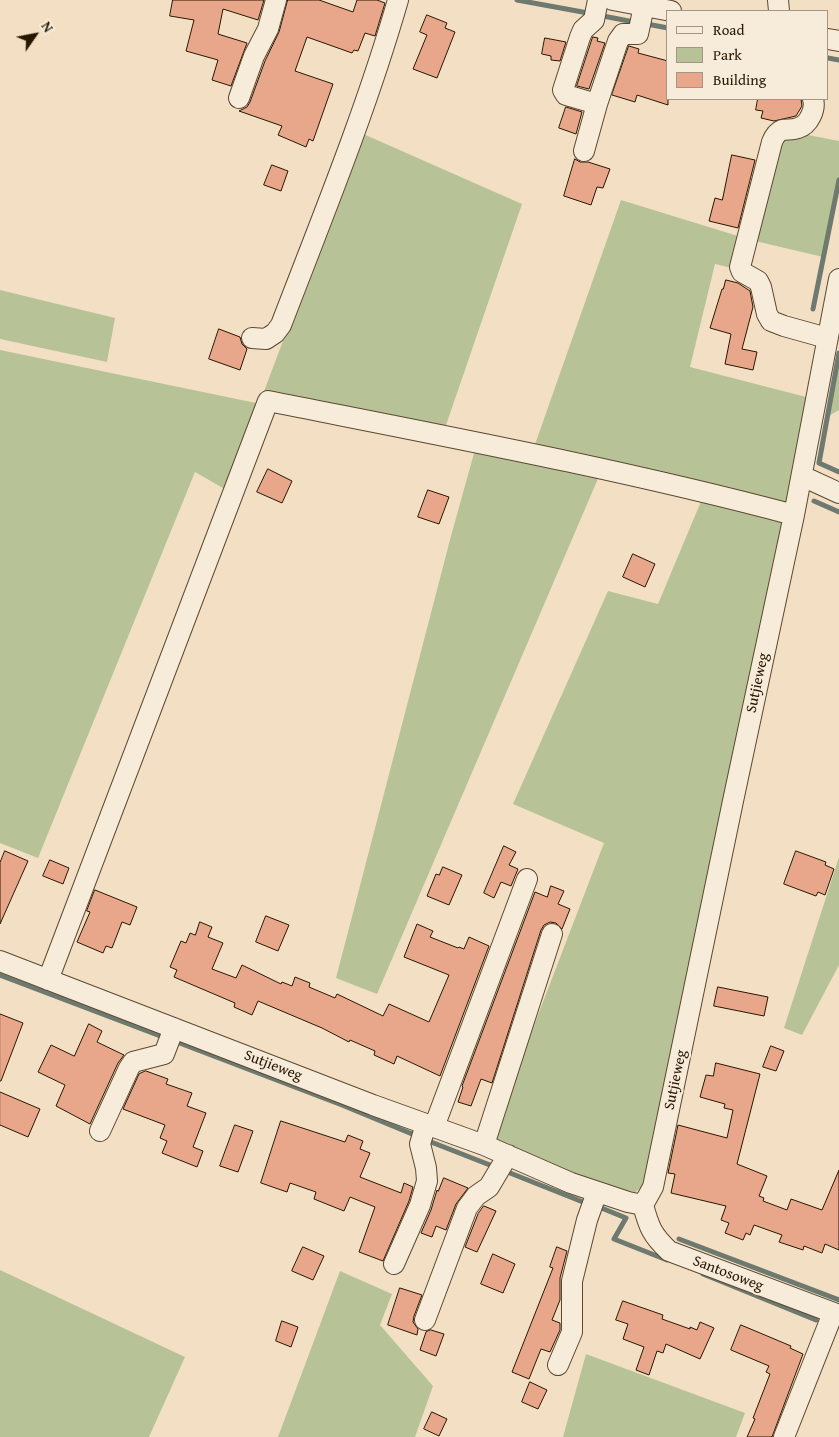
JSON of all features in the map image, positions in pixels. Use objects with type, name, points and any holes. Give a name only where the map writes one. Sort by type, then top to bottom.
[{"type":"street","points":[[239,98],[254,56],[268,29],[276,0]]},
{"type":"street","points":[[252,338],[266,340],[276,333],[281,325],[367,97],[398,0]]},
{"type":"street","points":[[596,104],[566,95],[563,90],[583,30],[594,20],[598,0]]},
{"type":"street","points":[[613,0],[666,10]]},
{"type":"street","points":[[584,151],[596,104],[619,38],[623,34],[638,34],[644,6]]},
{"type":"street","points":[[813,100],[815,105],[809,119],[801,127],[782,130],[776,134],[772,142],[740,267],[742,272],[758,281],[767,314],[771,321],[828,338]]},
{"type":"street","name":"Sutjieweg","points":[[0,961],[484,1145],[571,1183],[628,1202],[643,1205],[653,1187],[802,476],[839,279]]},
{"type":"street","points":[[48,980],[268,401],[691,488],[794,515]]},
{"type":"street","points":[[802,476],[839,493]]},
{"type":"street","points":[[394,1264],[420,1204],[427,1181],[420,1144],[430,1126],[527,879]]},
{"type":"street","points":[[484,1145],[552,934]]},
{"type":"street","points":[[100,1130],[133,1062],[164,1054],[174,1028]]},
{"type":"street","points":[[425,1320],[467,1208],[476,1196],[489,1187],[508,1155]]},
{"type":"street","points":[[558,1366],[572,1332],[572,1281],[587,1220],[597,1192]]},
{"type":"street","name":"Santosoweg","points":[[643,1205],[647,1221],[655,1237],[669,1251],[836,1314]]},
{"type":"street","points":[[784,1437],[836,1314]]},
{"type":"green space","points":[[767,127],[839,141],[839,180],[823,257],[751,240]]},
{"type":"green space","points":[[361,133],[522,204],[444,431],[263,394]]},
{"type":"green space","points":[[621,200],[751,240],[744,271],[715,264],[690,367],[810,398],[789,503],[533,450]]},
{"type":"green space","points":[[0,290],[115,318],[107,362],[0,339]]},
{"type":"green space","points":[[0,350],[256,403],[255,432],[228,491],[195,472],[38,858],[0,843]]},
{"type":"green space","points":[[839,353],[839,410],[827,417]]},
{"type":"green space","points":[[476,446],[600,474],[377,994],[336,978]]},
{"type":"green space","points":[[702,499],[784,518],[644,1185],[633,1194],[572,1177],[490,1140],[604,843],[513,804],[608,591],[658,604]]},
{"type":"green space","points":[[839,857],[839,965],[802,1035],[784,1028]]},
{"type":"green space","points":[[0,1270],[185,1357],[149,1437],[0,1437]]},
{"type":"green space","points":[[340,1271],[392,1294],[380,1325],[433,1386],[415,1437],[278,1437]]},
{"type":"green space","points":[[586,1354],[745,1413],[736,1437],[563,1437]]},
{"type":"building","points":[[173,0],[264,0],[258,20],[223,9],[218,34],[247,43],[231,86],[212,80],[218,60],[186,51],[194,20],[170,16]]},
{"type":"building","points":[[288,0],[319,0],[353,12],[357,0],[377,0],[385,3],[375,36],[365,33],[358,51],[354,50],[352,53],[307,37],[295,71],[333,84],[313,141],[309,139],[306,147],[278,135],[282,126],[239,111],[247,107],[250,102],[265,61],[279,32]]},
{"type":"building","points":[[427,15],[447,23],[445,28],[455,32],[437,78],[413,69],[427,35],[420,32]]},
{"type":"building","points":[[593,37],[598,38],[597,41],[605,43],[589,89],[577,86]]},
{"type":"building","points":[[545,38],[566,42],[560,61],[551,60],[551,56],[542,54]]},
{"type":"building","points":[[629,46],[639,49],[638,53],[666,60],[666,100],[668,100],[668,105],[637,95],[635,102],[612,95]]},
{"type":"building","points":[[758,100],[801,100],[802,106],[796,116],[774,121],[761,118],[763,111],[756,110]]},
{"type":"building","points":[[566,107],[582,112],[576,134],[559,128]]},
{"type":"building","points":[[732,155],[755,160],[738,228],[709,221],[715,198],[722,200]]},
{"type":"building","points":[[575,159],[580,162],[588,162],[610,169],[603,188],[597,187],[591,205],[564,196]]},
{"type":"building","points":[[272,165],[288,171],[281,191],[264,185]]},
{"type":"building","points":[[726,280],[738,283],[750,291],[753,307],[742,349],[757,352],[753,370],[725,364],[731,334],[710,328]]},
{"type":"building","points":[[219,329],[240,337],[242,344],[247,349],[240,370],[209,359]]},
{"type":"building","points":[[268,469],[292,481],[282,503],[257,492]]},
{"type":"building","points":[[428,490],[449,497],[439,524],[418,517]]},
{"type":"building","points":[[633,554],[655,564],[645,587],[623,577]]},
{"type":"building","points":[[504,846],[516,852],[509,865],[518,869],[511,886],[501,882],[494,898],[484,893]]},
{"type":"building","points":[[5,851],[28,861],[0,924],[0,863]]},
{"type":"building","points":[[796,851],[826,862],[825,865],[834,869],[825,895],[818,892],[816,896],[784,884]]},
{"type":"building","points":[[50,860],[69,868],[63,884],[43,876]]},
{"type":"building","points":[[443,867],[462,875],[449,905],[427,896],[436,874],[439,875]]},
{"type":"building","points":[[551,886],[564,891],[558,904],[570,909],[562,929],[556,923],[550,922],[544,925],[541,930],[492,1083],[481,1079],[471,1106],[458,1102],[462,1086],[535,892],[547,897]]},
{"type":"building","points":[[95,890],[137,907],[130,925],[122,922],[112,948],[106,946],[103,953],[77,942],[90,912],[87,911]]},
{"type":"building","points":[[266,916],[289,925],[278,951],[256,942]]},
{"type":"building","points":[[200,922],[212,927],[208,937],[223,943],[212,969],[236,978],[242,965],[281,984],[282,982],[292,986],[295,977],[310,983],[309,987],[335,998],[337,994],[383,1016],[389,1004],[429,1022],[449,975],[404,957],[417,924],[433,931],[430,937],[458,948],[464,949],[469,937],[489,946],[440,1076],[397,1056],[394,1064],[374,1055],[375,1051],[350,1040],[349,1042],[322,1028],[258,1001],[252,1015],[234,1007],[235,1003],[174,977],[177,970],[170,967],[181,941],[186,943],[190,933],[195,935]]},
{"type":"building","points":[[718,987],[768,997],[764,1016],[714,1006]]},
{"type":"building","points":[[0,1014],[23,1023],[1,1081],[0,1081]]},
{"type":"building","points":[[89,1024],[102,1031],[97,1042],[124,1055],[118,1063],[90,1124],[56,1106],[65,1085],[38,1072],[51,1045],[74,1056]]},
{"type":"building","points":[[771,1046],[784,1051],[776,1071],[763,1067]]},
{"type":"building","points":[[716,1063],[760,1074],[737,1164],[767,1176],[759,1196],[764,1198],[763,1201],[787,1210],[791,1199],[822,1210],[839,1170],[839,1250],[825,1244],[822,1253],[804,1246],[803,1250],[779,1242],[782,1235],[754,1225],[750,1235],[746,1233],[743,1240],[725,1233],[729,1223],[721,1220],[726,1206],[671,1193],[675,1174],[668,1173],[678,1125],[727,1138],[733,1110],[724,1108],[725,1104],[700,1097],[706,1075],[713,1076]]},
{"type":"building","points":[[146,1071],[168,1079],[166,1084],[192,1093],[187,1106],[206,1113],[193,1147],[203,1151],[197,1167],[162,1153],[167,1141],[160,1138],[165,1125],[123,1109],[139,1074]]},
{"type":"building","points":[[0,1092],[40,1109],[28,1137],[0,1125]]},
{"type":"building","points":[[281,1121],[345,1142],[348,1135],[363,1141],[360,1149],[370,1153],[360,1177],[401,1193],[404,1183],[413,1187],[409,1201],[383,1261],[359,1252],[375,1207],[350,1197],[344,1211],[314,1199],[316,1192],[290,1183],[287,1192],[261,1183]]},
{"type":"building","points":[[235,1125],[253,1131],[238,1172],[220,1166]]},
{"type":"building","points":[[444,1178],[468,1188],[456,1204],[446,1230],[436,1226],[432,1237],[421,1233],[437,1190]]},
{"type":"building","points":[[484,1206],[496,1211],[477,1252],[465,1247],[478,1214]]},
{"type":"building","points":[[303,1247],[324,1256],[313,1280],[292,1271]]},
{"type":"building","points":[[557,1247],[567,1251],[560,1278],[560,1300],[552,1320],[560,1323],[560,1330],[550,1352],[541,1349],[529,1379],[512,1372],[553,1268],[550,1267]]},
{"type":"building","points":[[493,1254],[515,1264],[503,1293],[481,1284]]},
{"type":"building","points":[[400,1288],[422,1295],[413,1322],[418,1329],[417,1335],[388,1325]]},
{"type":"building","points":[[623,1301],[663,1315],[662,1319],[690,1329],[690,1327],[697,1330],[700,1322],[714,1328],[700,1359],[666,1344],[663,1353],[657,1351],[649,1375],[636,1370],[644,1347],[623,1339],[628,1324],[616,1320]]},
{"type":"building","points":[[282,1321],[298,1327],[291,1347],[276,1341]]},
{"type":"building","points":[[741,1325],[791,1346],[790,1348],[803,1354],[772,1437],[747,1437],[770,1374],[766,1372],[769,1366],[731,1350]]},
{"type":"building","points":[[431,1330],[444,1334],[436,1356],[420,1350],[426,1332]]},
{"type":"building","points":[[530,1382],[547,1390],[538,1409],[522,1402]]},
{"type":"building","points":[[432,1412],[447,1419],[439,1436],[424,1429]]},
{"type":"waterway","points":[[517,0],[588,13]]},
{"type":"waterway","points":[[603,16],[634,22]]},
{"type":"waterway","points":[[647,24],[666,28]]},
{"type":"waterway","points":[[829,58],[839,60]]},
{"type":"waterway","points":[[813,309],[839,180]]},
{"type":"waterway","points":[[839,353],[819,463],[839,472]]},
{"type":"waterway","points":[[814,501],[839,512]]},
{"type":"waterway","points":[[0,975],[163,1037]]},
{"type":"waterway","points":[[177,1042],[342,1105],[417,1136]]},
{"type":"waterway","points":[[426,1140],[495,1167]]},
{"type":"waterway","points":[[505,1171],[588,1204]]},
{"type":"waterway","points":[[599,1207],[626,1218],[614,1239],[667,1260]]},
{"type":"waterway","points":[[679,1239],[839,1300]]},
{"type":"waterway","points":[[703,1274],[816,1320]]}]
